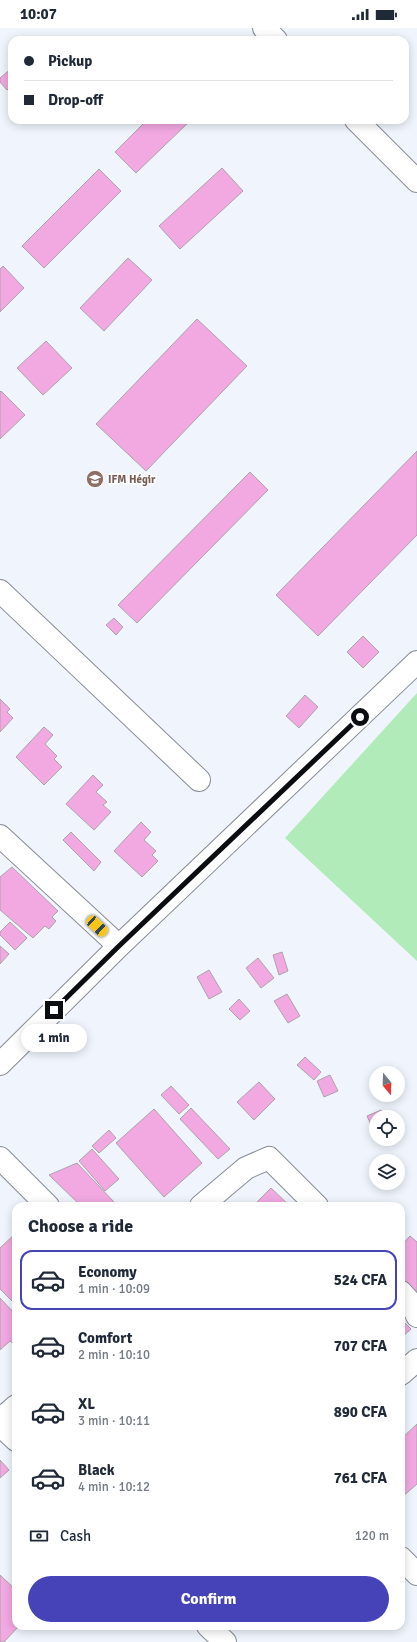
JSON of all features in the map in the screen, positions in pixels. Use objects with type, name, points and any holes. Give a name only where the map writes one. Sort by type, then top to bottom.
[{"type":"street","points":[[264,28],[272,36]]},
{"type":"street","points":[[360,124],[417,181]]},
{"type":"street","points":[[0,591],[200,780]]},
{"type":"street","points":[[0,1064],[119,946],[417,662]]},
{"type":"street","points":[[0,836],[119,946]]},
{"type":"street","points":[[0,1158],[44,1202]]},
{"type":"street","points":[[206,1202],[246,1168],[269,1158],[313,1202]]},
{"type":"street","points":[[405,1296],[412,1304],[417,1316]]},
{"type":"street","points":[[405,1370],[417,1360]]},
{"type":"street","points":[[0,1420],[12,1410]]},
{"type":"street","points":[[0,1425],[12,1436]]},
{"type":"street","points":[[405,1562],[417,1574]]},
{"type":"street","points":[[212,1630],[225,1642]]},
{"type":"green space","points":[[417,693],[417,961],[285,838]]},
{"type":"building","points":[[8,71],[7,90],[0,82],[0,78]]},
{"type":"building","points":[[143,124],[187,124],[136,173],[115,152]]},
{"type":"building","points":[[222,168],[243,191],[180,249],[159,226]]},
{"type":"building","points":[[99,169],[121,191],[44,268],[22,246]]},
{"type":"building","points":[[128,258],[152,280],[104,331],[80,308]]},
{"type":"building","points":[[3,266],[24,288],[0,312],[0,269]]},
{"type":"building","points":[[197,319],[247,366],[146,471],[96,424]]},
{"type":"building","points":[[46,341],[72,368],[43,395],[17,368]]},
{"type":"building","points":[[1,391],[25,415],[0,439],[0,392]]},
{"type":"building","points":[[417,451],[417,535],[318,636],[276,595]]},
{"type":"building","points":[[250,472],[268,490],[137,623],[118,605]]},
{"type":"building","points":[[114,618],[123,627],[116,635],[106,625]]},
{"type":"building","points":[[363,636],[379,652],[363,668],[347,652]]},
{"type":"building","points":[[305,695],[318,707],[299,728],[286,716]]},
{"type":"building","points":[[0,699],[10,709],[7,712],[13,718],[0,732]]},
{"type":"building","points":[[44,727],[53,735],[45,744],[57,756],[54,759],[62,767],[44,785],[16,757]]},
{"type":"building","points":[[93,775],[103,785],[96,792],[107,802],[103,805],[111,812],[94,830],[66,804]]},
{"type":"building","points":[[141,822],[151,832],[144,840],[156,851],[152,855],[158,861],[142,877],[114,851]]},
{"type":"building","points":[[71,832],[101,862],[94,871],[63,840]]},
{"type":"building","points":[[12,867],[58,911],[52,917],[56,921],[49,929],[45,926],[33,938],[0,910],[0,877]]},
{"type":"building","points":[[10,922],[27,938],[15,950],[0,935],[0,932]]},
{"type":"building","points":[[0,946],[9,954],[0,964]]},
{"type":"building","points":[[282,952],[288,971],[279,975],[273,955]]},
{"type":"building","points":[[258,958],[274,978],[261,988],[246,968]]},
{"type":"building","points":[[209,970],[222,992],[209,999],[197,977]]},
{"type":"building","points":[[287,994],[300,1016],[288,1023],[274,1001]]},
{"type":"building","points":[[239,999],[250,1011],[240,1020],[229,1009]]},
{"type":"building","points":[[305,1057],[321,1072],[314,1080],[297,1065]]},
{"type":"building","points":[[330,1075],[338,1091],[324,1097],[317,1081]]},
{"type":"building","points":[[259,1082],[275,1099],[254,1120],[237,1102]]},
{"type":"building","points":[[171,1086],[189,1105],[179,1114],[161,1095]]},
{"type":"building","points":[[191,1108],[230,1149],[218,1159],[180,1119]]},
{"type":"building","points":[[154,1109],[202,1163],[164,1197],[116,1143]]},
{"type":"building","points":[[109,1130],[116,1138],[99,1153],[92,1146]]},
{"type":"building","points":[[92,1149],[119,1179],[105,1191],[79,1161]]},
{"type":"building","points":[[77,1163],[114,1202],[77,1202],[49,1175]]},
{"type":"building","points":[[271,1188],[286,1202],[257,1202]]},
{"type":"building","points":[[410,1236],[417,1242],[417,1299],[405,1288],[405,1242]]},
{"type":"building","points":[[12,1237],[12,1301],[0,1289],[0,1248]]},
{"type":"building","points":[[0,1298],[12,1311],[12,1343],[10,1341],[0,1350]]},
{"type":"building","points":[[405,1323],[411,1329],[405,1334]]},
{"type":"building","points":[[417,1424],[417,1484],[405,1494],[405,1435]]},
{"type":"building","points":[[0,1460],[9,1470],[0,1478]]},
{"type":"building","points":[[0,1575],[12,1586],[12,1630],[15,1630],[4,1642],[0,1642]]},
{"type":"place","name":"IFM Hégir","points":[[95,479]]},
{"type":"route","points":[[54,1010],[119,946],[360,717]]}]
